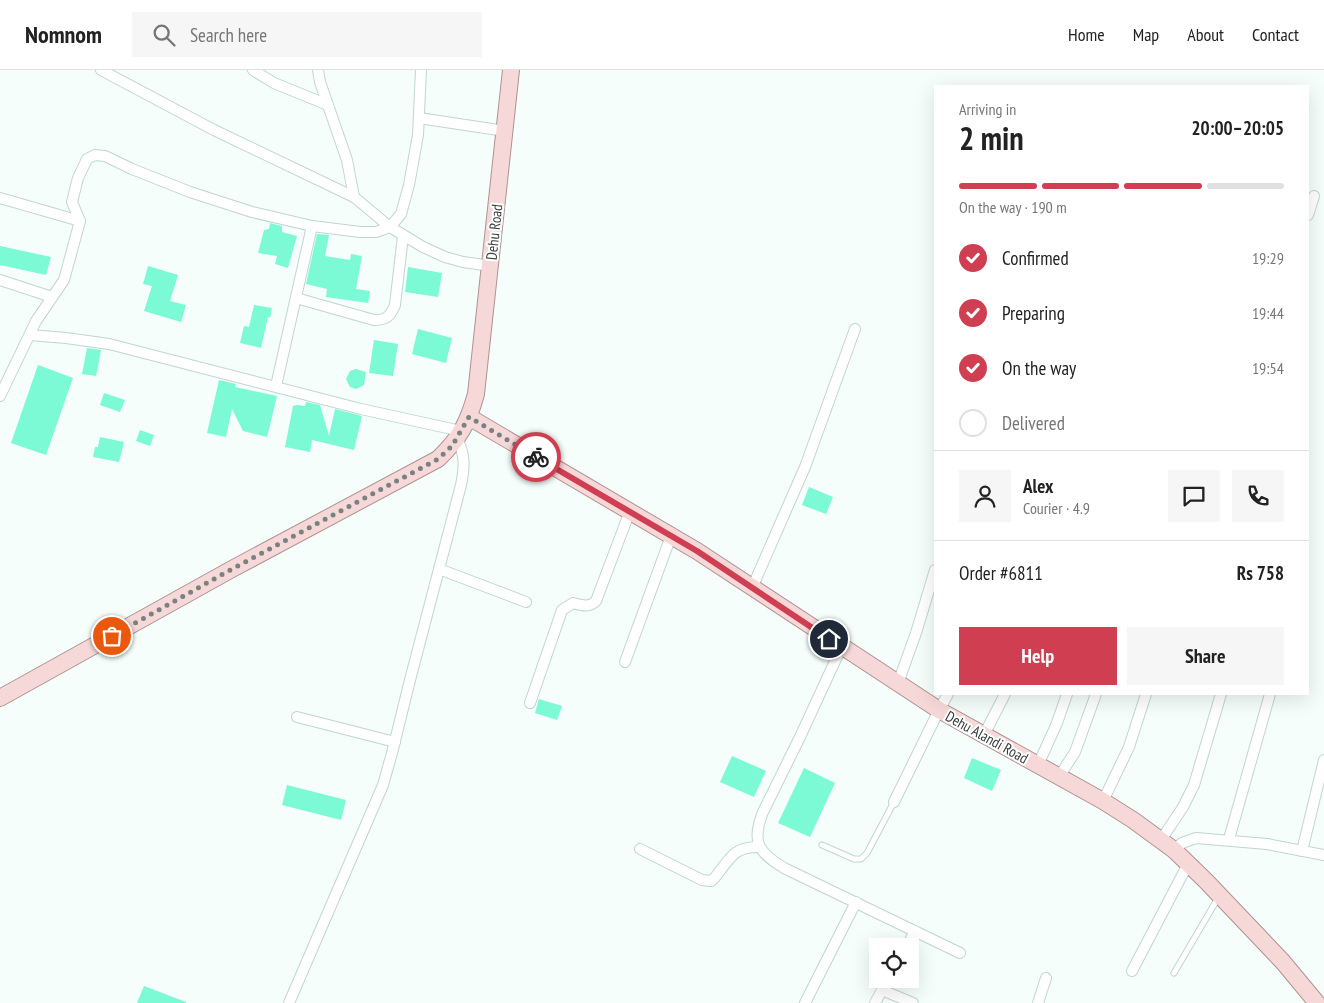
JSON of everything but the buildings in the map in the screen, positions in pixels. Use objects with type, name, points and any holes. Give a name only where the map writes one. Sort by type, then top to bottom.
[{"type":"main road","name":"Dehu Road","points":[[462,429],[476,394],[511,70]]},
{"type":"main road","name":"Dehu Alandi Road","points":[[462,429],[630,511],[939,710],[1103,801],[1167,845],[1188,864],[1283,962],[1317,1003]]},
{"type":"main road","points":[[0,698],[232,569],[438,459],[452,446],[462,429]]},
{"type":"street","points":[[101,70],[214,130],[354,197],[390,227],[423,247],[445,257],[491,266]]},
{"type":"street","points":[[253,70],[274,83],[328,106]]},
{"type":"street","points":[[318,70],[328,106],[348,160],[354,197]]},
{"type":"street","points":[[0,396],[36,321],[64,280],[80,221],[72,202],[78,178],[87,159],[95,155],[105,156],[190,192],[252,212],[312,226],[376,232],[390,227],[401,214],[409,184],[418,135],[421,70]]},
{"type":"street","points":[[419,118],[505,131]]},
{"type":"street","points":[[1309,212],[1314,196]]},
{"type":"street","points":[[0,198],[80,221]]},
{"type":"street","points":[[276,386],[312,226]]},
{"type":"street","points":[[296,298],[374,320],[384,320],[391,314],[395,305],[403,236]]},
{"type":"street","points":[[0,280],[52,297]]},
{"type":"street","points":[[752,588],[783,521],[805,467],[855,329]]},
{"type":"street","points":[[30,335],[109,344],[276,386],[361,410],[462,429],[465,461],[464,472],[395,742],[382,785],[289,1003]]},
{"type":"street","points":[[530,704],[562,610],[572,603],[584,606],[592,605],[596,601],[630,511]]},
{"type":"street","points":[[625,662],[671,536]]},
{"type":"street","points":[[439,569],[526,602]]},
{"type":"street","points":[[898,682],[916,633],[934,573]]},
{"type":"street","points":[[842,646],[763,812],[757,835],[759,846],[765,855],[784,868],[960,954]]},
{"type":"street","points":[[894,802],[947,695]]},
{"type":"street","points":[[984,735],[1004,695]]},
{"type":"street","points":[[1038,765],[1057,723],[1067,695]]},
{"type":"street","points":[[1059,777],[1075,752],[1096,695]]},
{"type":"street","points":[[1103,801],[1129,747],[1146,695]]},
{"type":"street","points":[[1167,845],[1194,785],[1221,695]]},
{"type":"street","points":[[1229,840],[1270,695]]},
{"type":"street","points":[[297,717],[395,742]]},
{"type":"street","points":[[1302,851],[1324,760]]},
{"type":"street","points":[[1167,845],[1182,843],[1196,838],[1229,840],[1267,844],[1324,855]]},
{"type":"street","points":[[640,849],[702,880],[711,880],[736,851],[759,846]]},
{"type":"street","points":[[1132,972],[1188,864]]},
{"type":"street","points":[[805,1003],[856,902]]},
{"type":"street","points":[[911,938],[915,931]]},
{"type":"street","points":[[1038,1003],[1046,978]]},
{"type":"street","points":[[875,1003],[882,990],[913,1003]]},
{"type":"lane","points":[[822,845],[854,859],[861,859],[867,854],[894,802]]},
{"type":"lane","points":[[1174,973],[1219,895]]},
{"type":"way so far","points":[[112,636],[232,569],[438,459],[452,446],[469,417],[536,457]]},
{"type":"route","points":[[536,457],[697,551],[829,639]]}]
